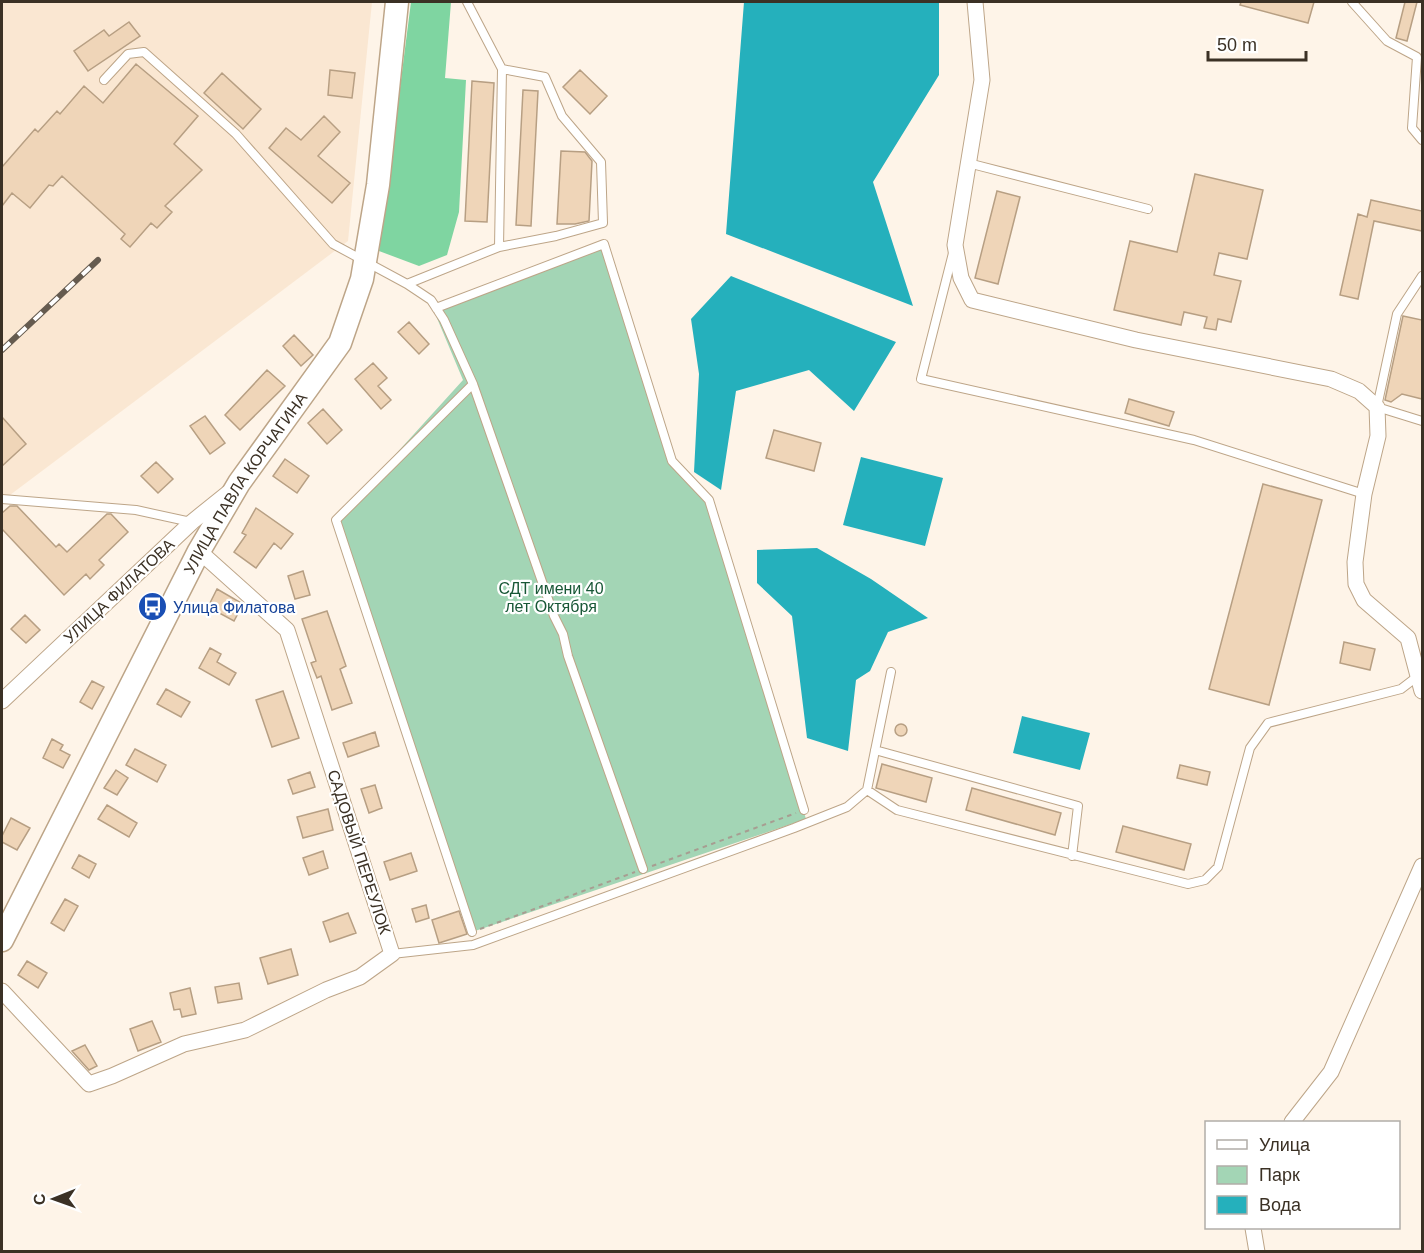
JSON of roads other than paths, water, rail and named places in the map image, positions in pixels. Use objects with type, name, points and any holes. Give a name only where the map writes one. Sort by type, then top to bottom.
[{"type":"main road","name":"УЛИЦА ПАВЛА КОРЧАГИНА","points":[[2,940],[193,538],[239,483],[340,342],[362,279],[378,185],[397,2]]},
{"type":"street","points":[[975,2],[982,80],[955,245],[961,278],[972,300],[1136,340],[1331,379],[1359,391],[1377,407],[1378,436],[1364,494],[1355,562],[1356,584],[1364,600],[1408,638],[1422,691]]},
{"type":"street","name":"УЛИЦА ФИЛАТОВА","points":[[2,701],[193,538]]},
{"type":"street","name":"САДОВЫЙ ПЕРЕУЛОК","points":[[2,992],[89,1084],[184,1044],[245,1030],[326,990],[360,977],[392,954],[287,630],[193,538]]},
{"type":"street","points":[[1293,1121],[1331,1072],[1422,866]]},
{"type":"street","points":[[1253,1229],[1257,1251]]},
{"type":"lane","points":[[467,2],[502,69],[499,247]]},
{"type":"lane","points":[[1352,2],[1387,41],[1417,57],[1412,128],[1422,140]]},
{"type":"lane","points":[[104,80],[128,54],[144,52],[236,134],[333,244],[407,284],[431,300],[473,384],[554,616],[563,634],[568,656],[643,869]]},
{"type":"lane","points":[[407,284],[499,247],[556,236],[603,223],[601,162],[562,116],[545,77],[502,69]]},
{"type":"lane","points":[[968,163],[1148,209]]},
{"type":"lane","points":[[436,308],[604,244],[672,461],[709,500],[804,810]]},
{"type":"lane","points":[[955,245],[921,379],[1194,440],[1364,494]]},
{"type":"lane","points":[[1422,276],[1397,314],[1377,407],[1422,421]]},
{"type":"lane","points":[[472,932],[336,520],[473,384]]},
{"type":"lane","points":[[2,499],[136,510],[193,538]]},
{"type":"lane","points":[[392,954],[473,945],[847,807],[867,790],[891,672]]},
{"type":"lane","points":[[867,790],[897,810],[1188,884],[1205,880],[1218,867],[1250,748],[1268,723],[1401,689],[1419,675]]},
{"type":"lane","points":[[875,750],[1078,806],[1072,856]]},
{"type":"water","points":[[744,2],[939,2],[939,75],[873,182],[913,306],[726,234]]},
{"type":"water","points":[[731,276],[896,342],[854,411],[809,370],[736,391],[721,490],[694,472],[699,374],[691,319]]},
{"type":"water","points":[[861,457],[943,478],[925,546],[843,525]]},
{"type":"water","points":[[817,548],[871,579],[928,618],[888,632],[870,671],[856,680],[848,751],[807,738],[792,616],[757,583],[757,550]]},
{"type":"water","points":[[1022,716],[1090,733],[1080,770],[1013,753]]},
{"type":"railway","points":[[2,350],[98,260]]},
{"type":"place","name":"Улица Филатова","points":[[152,607]]},
{"type":"park label","name":"СДТ имени 40 лет Октября","points":[[551,597]]}]
